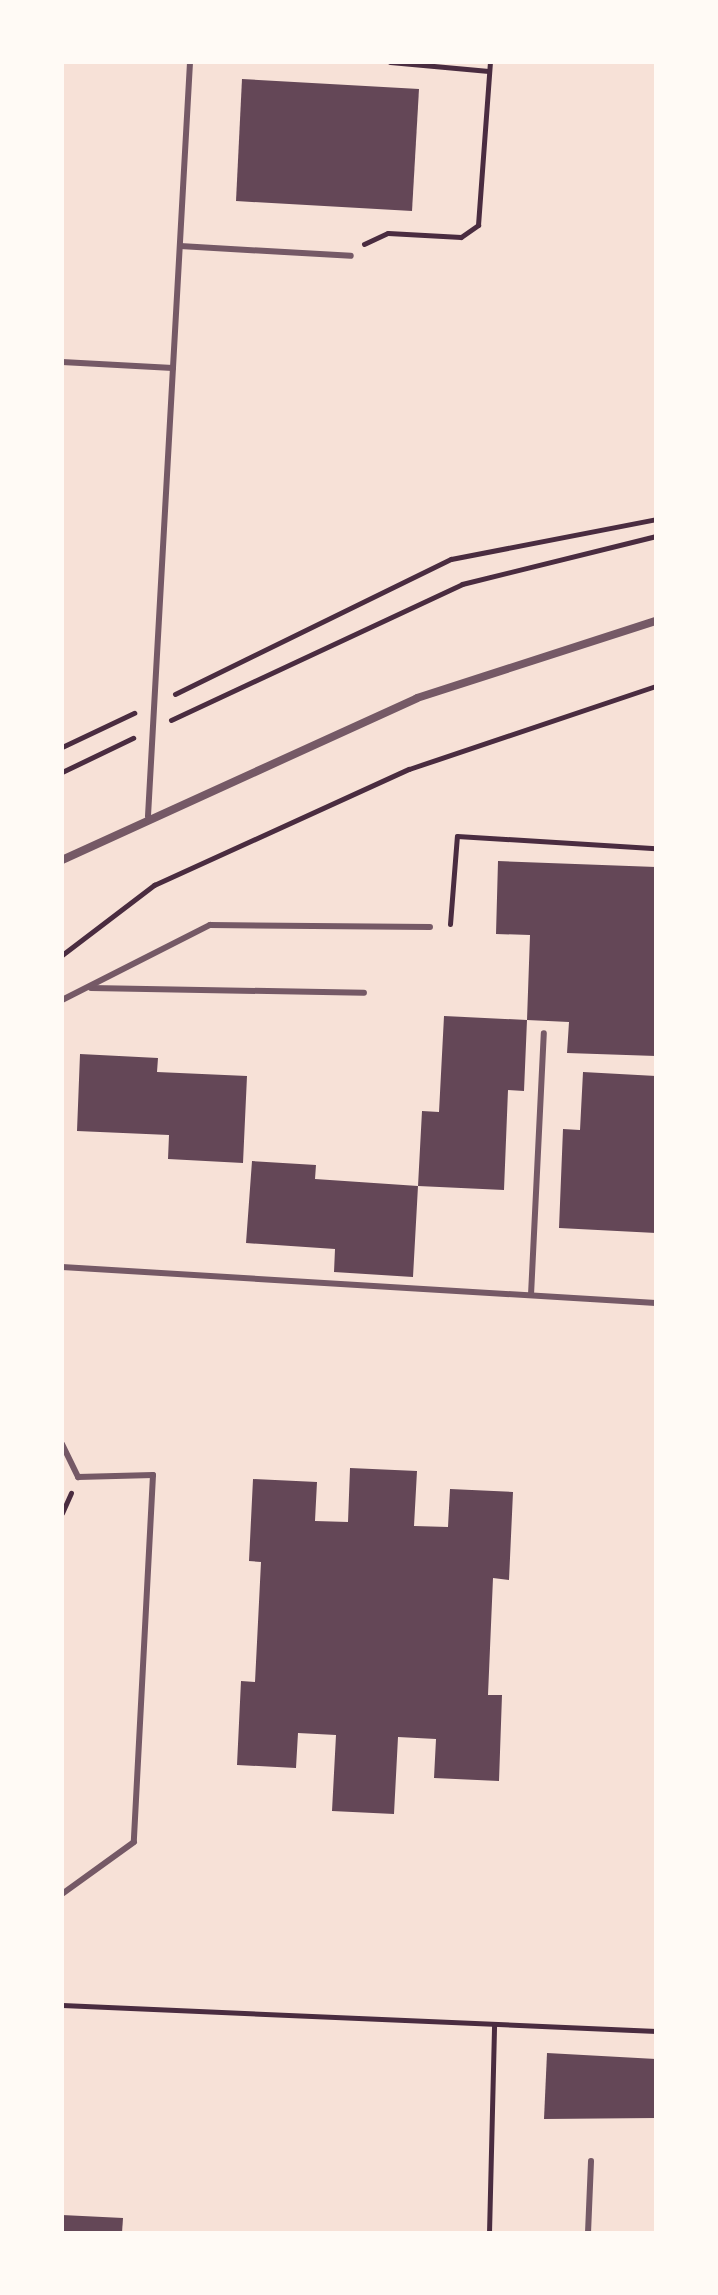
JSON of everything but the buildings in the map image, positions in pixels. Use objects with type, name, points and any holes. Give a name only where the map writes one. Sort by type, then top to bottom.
[{"type":"street","points":[[62,860],[148,816],[417,698],[656,621]]},
{"type":"lane","points":[[148,816],[190,62]]},
{"type":"lane","points":[[180,246],[351,256]]},
{"type":"lane","points":[[62,362],[173,368]]},
{"type":"lane","points":[[62,1000],[210,925],[430,927]]},
{"type":"lane","points":[[87,987],[364,993]]},
{"type":"lane","points":[[531,1295],[544,1033]]},
{"type":"lane","points":[[62,1267],[656,1303]]},
{"type":"lane","points":[[62,1444],[78,1477],[153,1475],[134,1842],[62,1894]]},
{"type":"lane","points":[[588,2233],[591,2161]]},
{"type":"path","points":[[390,62],[489,71]]},
{"type":"path","points":[[351,256],[388,233],[461,237],[478,225],[490,62]]},
{"type":"path","points":[[656,212],[656,218]]},
{"type":"path","points":[[62,747],[451,559],[656,519]]},
{"type":"path","points":[[62,772],[462,584],[656,536]]},
{"type":"path","points":[[62,955],[154,885],[409,769],[656,686]]},
{"type":"path","points":[[430,927],[450,928],[457,836],[656,848]]},
{"type":"path","points":[[62,2005],[656,2031]]},
{"type":"path","points":[[489,2233],[494,2024]]}]
